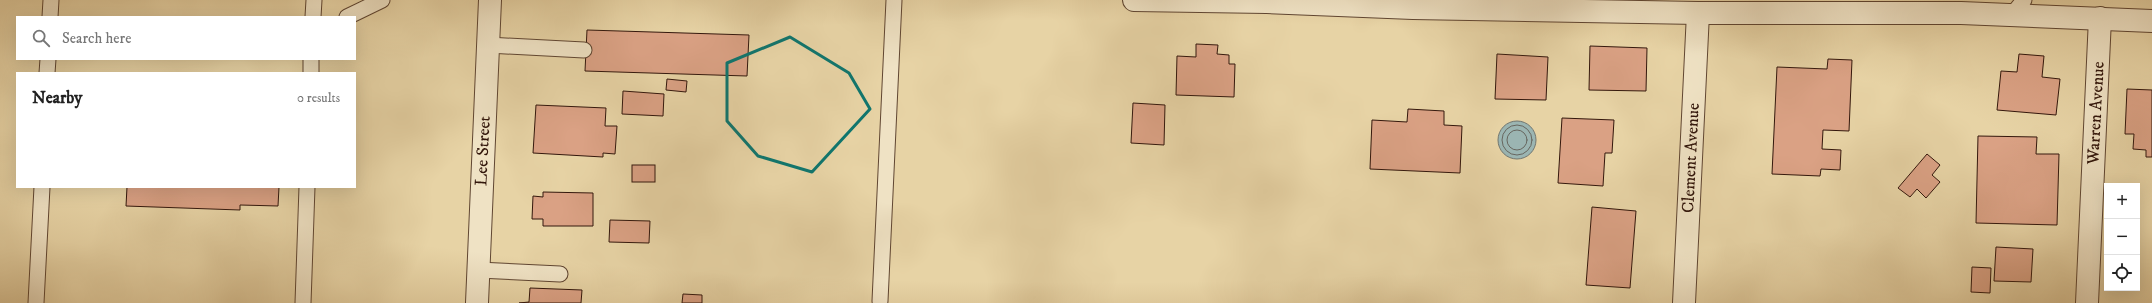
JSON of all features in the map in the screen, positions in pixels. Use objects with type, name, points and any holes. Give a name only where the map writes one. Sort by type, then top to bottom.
[{"type":"street","name":"Lee Street","points":[[477,303],[490,0]]},
{"type":"street","points":[[1134,0],[1413,8],[1698,13],[1961,13],[2018,8],[2100,18],[2152,21]]},
{"type":"street","name":"Clement Avenue","points":[[1684,303],[1698,13]]},
{"type":"street","name":"Warren Avenue","points":[[2086,303],[2100,18]]},
{"type":"lane","points":[[50,16],[51,0]]},
{"type":"lane","points":[[313,16],[314,0]]},
{"type":"lane","points":[[350,16],[382,0]]},
{"type":"lane","points":[[880,301],[894,0]]},
{"type":"lane","points":[[488,45],[584,50]]},
{"type":"lane","points":[[47,72],[48,60]]},
{"type":"lane","points":[[311,60],[311,72]]},
{"type":"lane","points":[[36,303],[42,188]]},
{"type":"lane","points":[[303,303],[307,188]]},
{"type":"lane","points":[[478,270],[560,274]]},
{"type":"highlighted area","points":[[790,37],[849,73],[870,109],[812,172],[758,156],[727,121],[727,63]]},
{"type":"water","points":[[1513,121],[1521,121],[1531,126],[1535,133],[1535,147],[1531,154],[1521,159],[1513,159],[1503,154],[1501,151],[1498,144],[1498,136],[1503,126],[1506,124]]},
{"type":"building","points":[[587,30],[749,35],[747,76],[585,71]]},
{"type":"building","points":[[1196,44],[1218,45],[1217,54],[1229,55],[1229,64],[1235,64],[1234,97],[1176,95],[1177,56],[1196,57]]},
{"type":"building","points":[[1590,46],[1647,48],[1646,91],[1589,90]]},
{"type":"building","points":[[1497,54],[1548,57],[1546,100],[1495,99]]},
{"type":"building","points":[[2019,54],[2044,56],[2042,77],[2060,79],[2056,115],[1997,110],[2001,71],[2017,72]]},
{"type":"building","points":[[1828,59],[1852,60],[1849,131],[1823,130],[1822,149],[1841,150],[1840,170],[1821,169],[1820,176],[1772,174],[1777,67],[1827,69]]},
{"type":"building","points":[[667,79],[687,81],[686,92],[666,90]]},
{"type":"building","points":[[2127,89],[2152,90],[2152,157],[2146,157],[2146,150],[2133,149],[2134,134],[2125,134]]},
{"type":"building","points":[[623,91],[664,94],[663,116],[622,114]]},
{"type":"building","points":[[1133,103],[1165,105],[1164,145],[1131,143]]},
{"type":"building","points":[[536,105],[606,108],[605,126],[617,126],[615,154],[603,153],[603,157],[533,153]]},
{"type":"building","points":[[1408,109],[1444,111],[1444,125],[1462,126],[1460,173],[1370,169],[1372,120],[1407,122]]},
{"type":"building","points":[[1562,118],[1614,120],[1612,153],[1605,153],[1603,186],[1558,183]]},
{"type":"building","points":[[1978,136],[2037,137],[2036,154],[2059,154],[2057,225],[1976,223]]},
{"type":"building","points":[[1927,154],[1940,165],[1932,175],[1940,182],[1926,198],[1917,189],[1910,197],[1898,188]]},
{"type":"building","points":[[632,165],[655,165],[655,182],[632,182]]},
{"type":"building","points":[[127,188],[279,188],[278,206],[240,205],[240,210],[126,206]]},
{"type":"building","points":[[543,192],[593,193],[593,226],[543,226],[543,219],[532,219],[533,196],[543,197]]},
{"type":"building","points":[[1592,207],[1636,211],[1630,288],[1586,285]]},
{"type":"building","points":[[610,220],[650,221],[649,243],[609,242]]},
{"type":"building","points":[[1996,247],[2033,249],[2031,282],[1994,281]]},
{"type":"building","points":[[1972,267],[1991,268],[1990,293],[1971,292]]},
{"type":"building","points":[[530,288],[582,290],[581,303],[519,303],[529,302]]},
{"type":"building","points":[[683,294],[702,295],[702,303],[682,303]]}]
